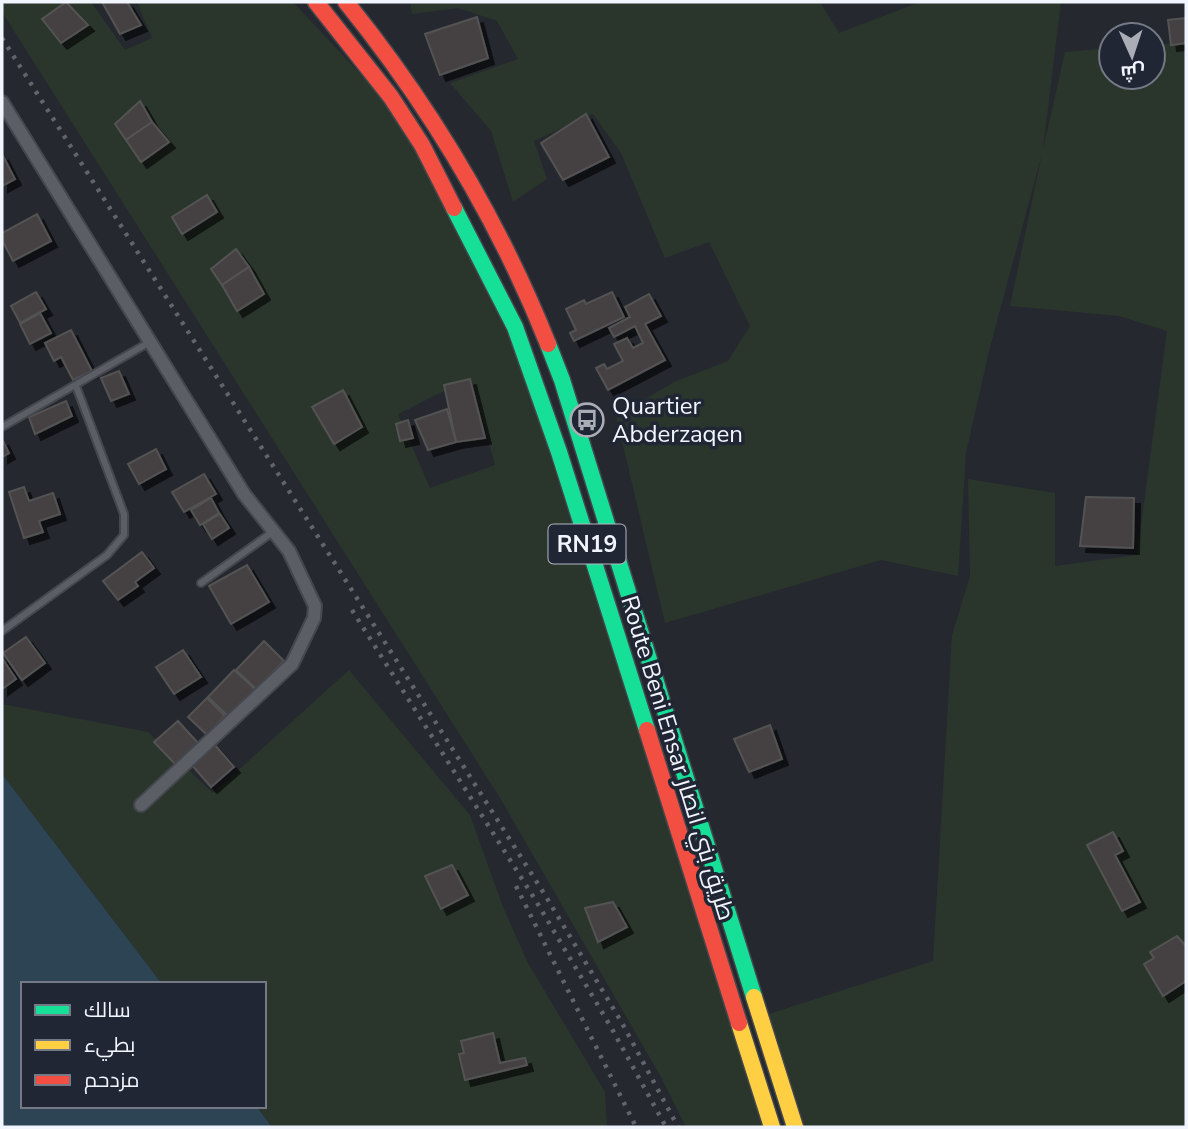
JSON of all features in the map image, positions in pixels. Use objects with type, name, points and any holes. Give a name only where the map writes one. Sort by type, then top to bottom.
[{"type":"highway","name":"Route Beni Ensar طريق بني انصار","points":[[316,2],[391,97],[422,145],[515,327],[556,442],[772,1127]]},
{"type":"highway","name":"Route Beni Ensar طريق بني انصار","points":[[346,2],[381,43],[449,139],[506,246],[543,330],[566,393],[795,1127]]},
{"type":"street","points":[[2,102],[148,343],[244,494],[295,562],[315,606],[314,618],[292,664],[142,805]]},
{"type":"lane","points":[[2,427],[148,343]]},
{"type":"lane","points":[[2,631],[107,555],[124,535],[124,514],[76,386]]},
{"type":"lane","points":[[201,583],[274,531]]},
{"type":"green space","points":[[2,2],[91,2],[125,50],[152,38],[137,2],[293,2],[384,99],[456,219],[519,359],[764,1127],[686,1127],[661,1077],[500,798],[2,12]],"holes":[[[472,382],[495,465],[430,488],[398,414],[443,391]]]},
{"type":"green space","points":[[410,2],[820,2],[839,33],[920,2],[1061,2],[1043,149],[1065,52],[1097,49],[1097,91],[1167,91],[1167,44],[1186,42],[1186,1127],[805,1127],[769,1014],[933,961],[952,635],[970,576],[968,479],[1055,493],[1055,566],[1137,555],[1167,331],[1119,316],[1010,306],[1042,154],[989,351],[966,453],[958,576],[881,560],[665,623],[616,416],[676,381],[728,361],[750,326],[709,242],[665,258],[621,153],[593,114],[534,141],[547,179],[513,202],[491,131],[450,83],[518,59],[497,21],[458,8],[412,14]]},
{"type":"green space","points":[[349,670],[470,815],[503,907],[528,963],[605,1092],[607,1127],[272,1127],[258,1108],[266,1108],[266,982],[160,982],[2,774],[2,704],[148,732],[213,793]]},
{"type":"water","points":[[2,774],[160,982],[21,982],[21,1108],[258,1108],[272,1127],[2,1127]]},
{"type":"building","points":[[66,2],[88,25],[61,43],[42,19]]},
{"type":"building","points":[[102,2],[127,2],[141,25],[120,34]]},
{"type":"building","points":[[477,17],[488,58],[440,75],[425,34]]},
{"type":"building","points":[[1186,18],[1186,43],[1171,45],[1168,20]]},
{"type":"building","points":[[140,101],[152,122],[126,140],[115,124]]},
{"type":"building","points":[[586,114],[609,157],[563,180],[541,143]]},
{"type":"building","points":[[152,122],[169,142],[141,162],[126,140]]},
{"type":"building","points":[[2,154],[15,179],[2,186]]},
{"type":"building","points":[[207,195],[217,212],[182,234],[172,217]]},
{"type":"building","points":[[37,214],[51,241],[13,261],[2,240],[2,233]]},
{"type":"building","points":[[236,249],[249,267],[222,285],[211,269]]},
{"type":"building","points":[[249,267],[264,294],[237,311],[222,285]]},
{"type":"building","points":[[36,292],[46,309],[20,323],[11,306]]},
{"type":"building","points":[[612,292],[624,317],[574,341],[570,333],[576,330],[566,309],[584,300],[586,304]]},
{"type":"building","points":[[649,294],[661,316],[645,324],[665,360],[608,390],[596,368],[604,364],[607,369],[623,361],[614,344],[627,338],[633,348],[643,343],[635,326],[614,337],[609,328],[630,317],[625,307]]},
{"type":"building","points":[[40,313],[51,333],[30,344],[20,324]]},
{"type":"building","points":[[71,330],[92,371],[73,380],[61,357],[54,361],[45,343]]},
{"type":"building","points":[[119,371],[129,394],[111,401],[101,378]]},
{"type":"building","points":[[470,379],[485,438],[456,442],[444,385]]},
{"type":"building","points":[[343,390],[362,427],[334,444],[312,407]]},
{"type":"building","points":[[66,401],[72,416],[35,434],[29,417]]},
{"type":"building","points":[[447,409],[456,442],[428,450],[415,420]]},
{"type":"building","points":[[408,420],[413,438],[400,441],[396,424]]},
{"type":"building","points":[[2,439],[9,453],[2,457]]},
{"type":"building","points":[[156,449],[166,469],[139,484],[128,464]]},
{"type":"building","points":[[204,474],[216,494],[184,512],[172,492]]},
{"type":"building","points":[[24,487],[29,501],[53,493],[60,514],[39,521],[43,532],[24,538],[9,492]]},
{"type":"building","points":[[1086,497],[1134,498],[1133,548],[1080,546]]},
{"type":"building","points":[[211,498],[219,513],[200,525],[191,510]]},
{"type":"building","points":[[220,514],[229,528],[212,539],[203,524]]},
{"type":"building","points":[[142,552],[154,568],[135,582],[138,586],[118,600],[103,581]]},
{"type":"building","points":[[247,565],[269,602],[231,624],[209,586]]},
{"type":"building","points":[[26,637],[45,663],[22,680],[3,653]]},
{"type":"building","points":[[264,641],[284,661],[256,689],[236,670]]},
{"type":"building","points":[[183,650],[201,677],[174,694],[156,667]]},
{"type":"building","points":[[2,658],[16,679],[2,689]]},
{"type":"building","points":[[234,670],[255,689],[228,716],[208,697]]},
{"type":"building","points":[[207,698],[225,716],[207,735],[188,717]]},
{"type":"building","points":[[178,721],[199,744],[176,765],[154,742]]},
{"type":"building","points":[[770,725],[782,759],[749,772],[734,739]]},
{"type":"building","points":[[214,744],[234,767],[211,787],[191,764]]},
{"type":"building","points":[[1113,832],[1123,851],[1115,855],[1140,902],[1122,911],[1087,845]]},
{"type":"building","points":[[452,865],[468,895],[441,909],[425,876]]},
{"type":"building","points":[[613,902],[627,927],[598,942],[585,908]]},
{"type":"building","points":[[1177,936],[1186,946],[1186,981],[1163,996],[1144,964],[1154,958],[1150,952]]},
{"type":"building","points":[[493,1033],[500,1063],[525,1058],[527,1065],[465,1080],[459,1054],[464,1053],[461,1041]]},
{"type":"railway","points":[[2,38],[545,895],[622,1023],[678,1127]]},
{"type":"railway","points":[[352,610],[536,901],[666,1127]]},
{"type":"railway","points":[[516,886],[636,1127]]},
{"type":"traffic: fast","points":[[454,208],[515,327],[559,452],[647,730]]},
{"type":"traffic: fast","points":[[548,344],[562,380],[754,997]]},
{"type":"traffic: slow","points":[[754,997],[795,1127]]},
{"type":"traffic: slow","points":[[739,1023],[772,1127]]},
{"type":"traffic: jam","points":[[316,2],[391,97],[422,145],[454,208]]},
{"type":"traffic: jam","points":[[346,2],[406,82],[460,165],[507,252],[548,344]]},
{"type":"traffic: jam","points":[[647,730],[739,1023]]},
{"type":"place","name":"Quartier Abderzaqen","points":[[587,420]]}]
